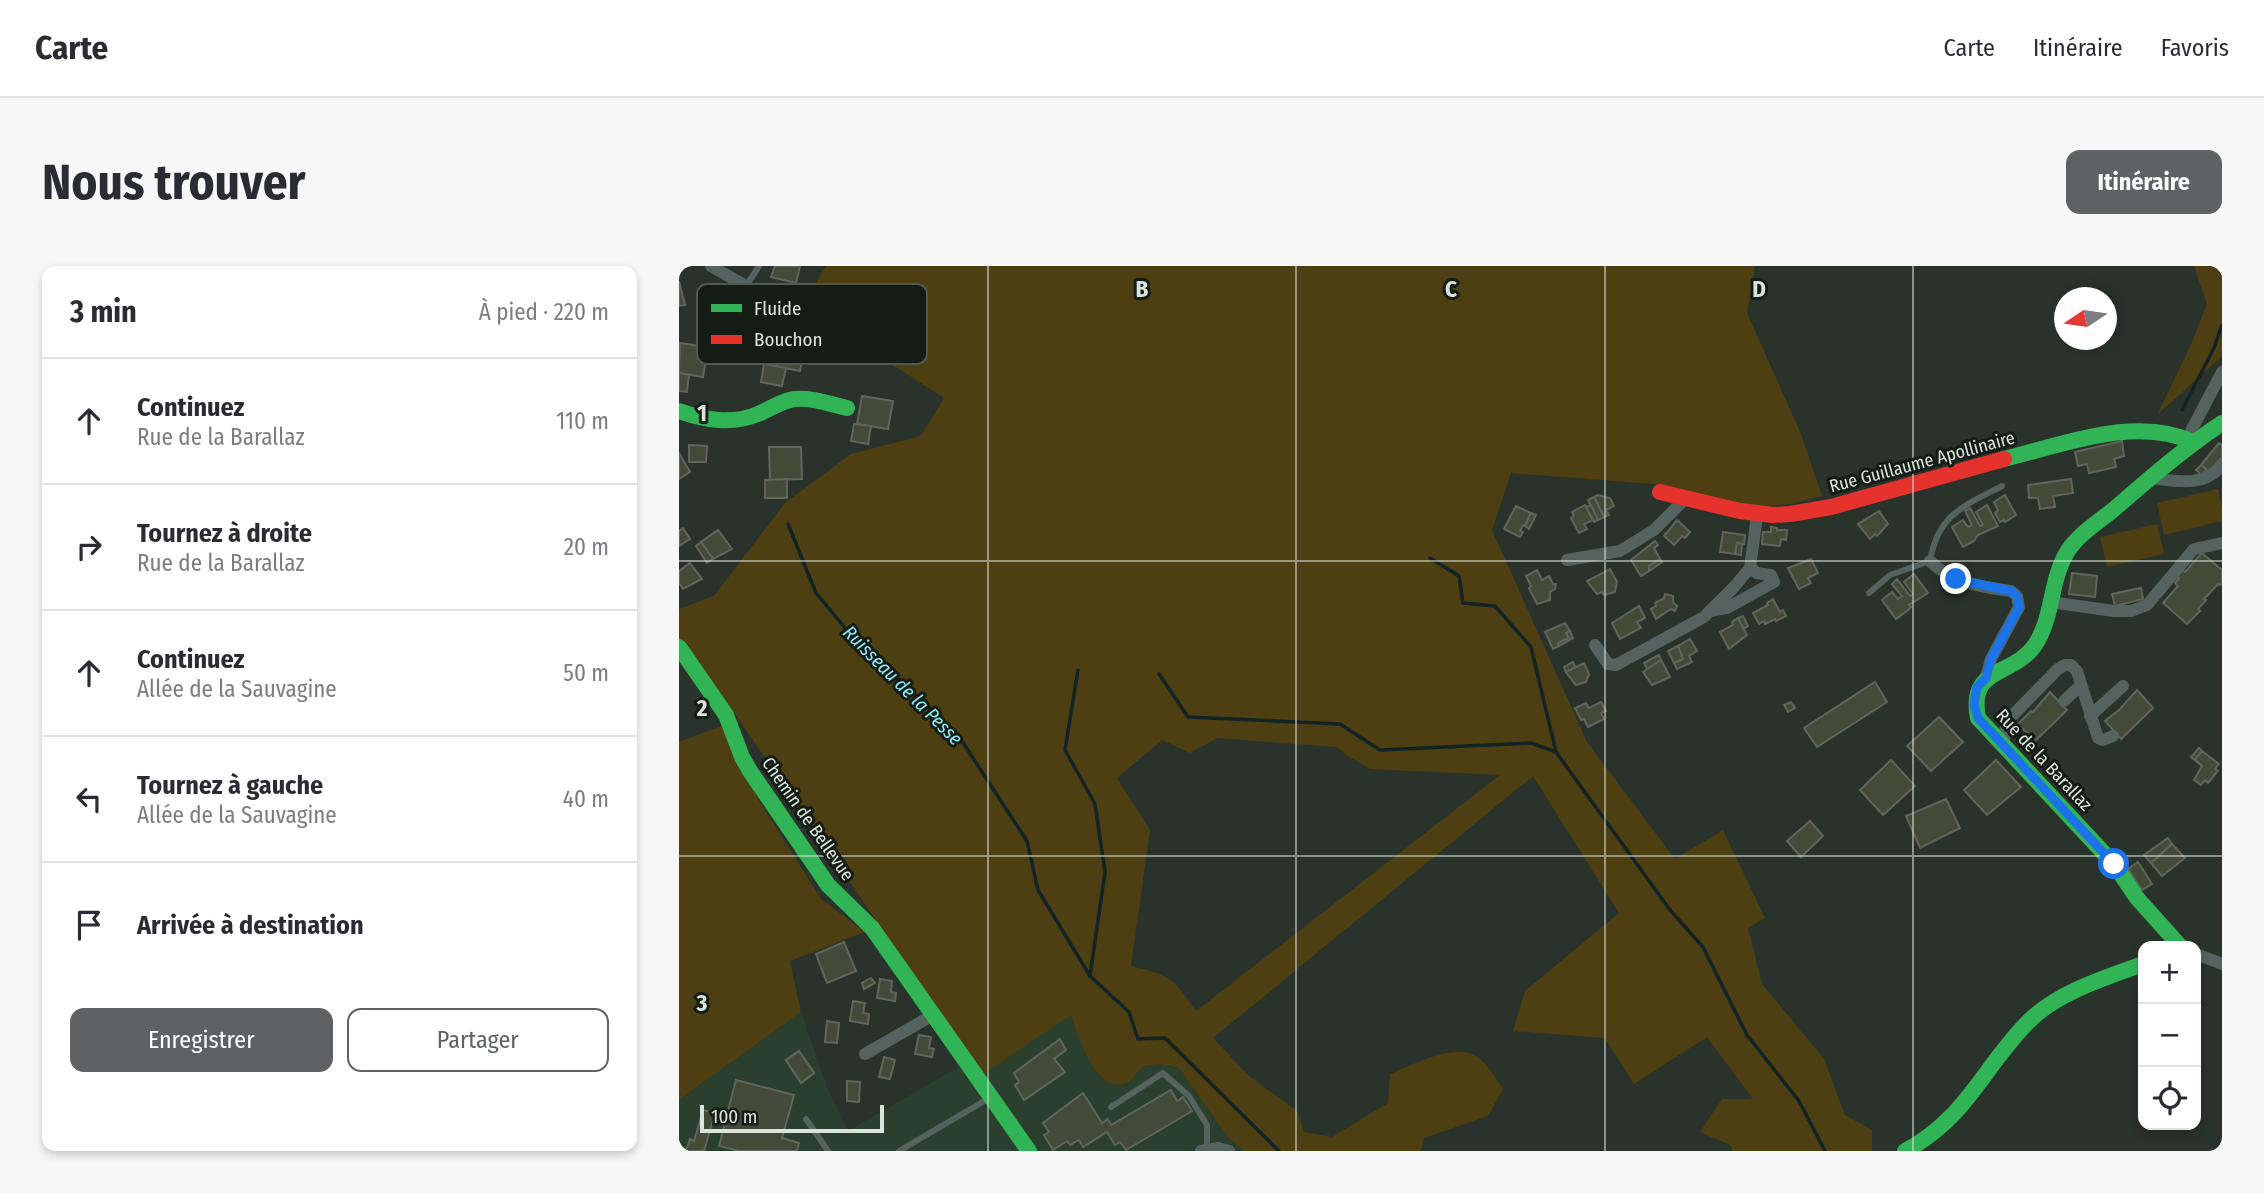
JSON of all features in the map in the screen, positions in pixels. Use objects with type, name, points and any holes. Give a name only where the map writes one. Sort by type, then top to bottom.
[{"type":"street","points":[[711,266],[742,284]]},
{"type":"street","points":[[2193,442],[2192,429],[2222,372]]},
{"type":"street","points":[[679,411],[697,418],[724,422],[757,415],[783,402],[798,399],[847,408]]},
{"type":"street","points":[[1986,678],[2019,660],[2032,649],[2047,620],[2057,570],[2071,545],[2193,442],[2222,423]]},
{"type":"street","name":"Rue Guillaume Apollinaire","points":[[1660,492],[1757,516],[1791,514],[1820,509],[1949,472],[2108,434],[2167,431],[2185,436],[2193,442]]},
{"type":"street","points":[[2151,478],[2189,482],[2205,479],[2217,472],[2222,465]]},
{"type":"street","points":[[1567,560],[1620,551],[1654,530],[1687,497]]},
{"type":"street","points":[[1595,645],[1608,664],[1616,665],[1693,624],[1710,611],[1750,568],[1757,516]]},
{"type":"street","points":[[2050,602],[2131,611],[2147,605],[2194,549],[2222,543]]},
{"type":"street","points":[[1930,561],[1940,571],[1956,579],[2011,591],[2017,596],[2019,607],[1991,659],[1986,678]]},
{"type":"street","points":[[1710,611],[1727,608],[1775,582],[1771,575],[1757,573],[1750,568]]},
{"type":"street","name":"Chemin de Bellevue","points":[[679,647],[726,715],[750,771],[828,885],[872,928],[1024,1147]]},
{"type":"street","points":[[2003,746],[2010,718],[2065,665],[2071,665],[2077,671],[2098,738],[2103,740],[2113,736]]},
{"type":"street","name":"Rue de la Barallaz","points":[[1986,678],[1977,687],[1974,705],[1978,718],[2114,864],[2137,898],[2176,941]]},
{"type":"street","points":[[2064,701],[2081,685]]},
{"type":"street","points":[[2090,716],[2123,686]]},
{"type":"street","points":[[2201,956],[2222,964]]},
{"type":"street","points":[[1905,1151],[1917,1146],[1958,1112],[2030,1018],[2064,998],[2138,966]]},
{"type":"street","points":[[865,1054],[933,1015]]},
{"type":"street","points":[[1205,1150],[1218,1148],[1229,1151]]},
{"type":"lane","points":[[747,284],[759,266]]},
{"type":"lane","points":[[1869,593],[1890,575],[1930,561],[1934,541],[1956,511],[2002,486]]},
{"type":"lane","points":[[1111,1107],[1163,1073],[1189,1096],[1207,1125],[1205,1150]]},
{"type":"lane","points":[[899,1151],[991,1097]]},
{"type":"lane","points":[[806,1119],[828,1151]]},
{"type":"shaded area","points":[[826,266],[1755,266],[1747,313],[1801,434],[1822,496],[1791,504],[1753,507],[1654,484],[1511,473],[1492,530],[1587,742],[1675,859],[1723,830],[1765,918],[1748,928],[1762,984],[1824,1059],[1845,1115],[1872,1130],[1872,1151],[1733,1151],[1730,1145],[1700,1132],[1722,1099],[1753,1099],[1707,1037],[1634,1084],[1605,1038],[1513,1031],[1525,991],[1619,913],[1533,776],[1213,1038],[1249,1076],[1297,1111],[1304,1132],[1332,1137],[1388,1103],[1390,1074],[1447,1053],[1470,1053],[1479,1058],[1503,1089],[1488,1116],[1424,1138],[1421,1151],[1244,1151],[1227,1136],[1179,1068],[1149,1065],[1130,1081],[1118,1085],[1108,1082],[1091,1063],[1071,1015],[982,1075],[731,708],[679,647],[679,609],[714,596],[785,503],[851,454],[921,436],[944,398],[892,364],[927,364],[927,284],[815,284]],"holes":[[[1217,738],[1337,747],[1370,769],[1500,775],[1196,1011],[1182,991],[1163,975],[1131,966],[1150,830],[1117,778],[1162,740],[1190,753]]]},
{"type":"shaded area","points":[[2194,266],[2222,266],[2222,356],[2157,415],[2190,347],[2207,304]]},
{"type":"shaded area","points":[[2218,489],[2222,521],[2164,535],[2157,503]]},
{"type":"shaded area","points":[[2157,524],[2164,554],[2107,567],[2100,537]]},
{"type":"shaded area","points":[[722,726],[758,799],[821,899],[865,932],[790,961],[801,1012],[679,1100],[679,742]]},
{"type":"shaded area","points":[[801,1012],[828,1090],[848,1131],[967,1062],[1071,1015],[1085,1053],[1130,1081],[1142,1068],[1153,1064],[1179,1068],[1227,1136],[1244,1151],[679,1151],[679,1100]]},
{"type":"building","points":[[775,266],[800,266],[796,283],[771,277]]},
{"type":"building","points":[[679,281],[685,305],[679,306]]},
{"type":"building","points":[[680,343],[697,345],[697,364],[705,364],[703,377],[679,373]]},
{"type":"building","points":[[764,364],[786,368],[782,386],[761,382]]},
{"type":"building","points":[[770,364],[801,364],[800,371]]},
{"type":"building","points":[[679,373],[689,375],[687,392],[679,391]]},
{"type":"building","points":[[862,396],[893,401],[888,429],[857,424]]},
{"type":"building","points":[[854,424],[871,426],[868,444],[851,441]]},
{"type":"building","points":[[2122,441],[2124,456],[2114,459],[2116,467],[2089,473],[2087,464],[2078,466],[2075,452]]},
{"type":"building","points":[[2219,443],[2222,445],[2222,457],[2209,472],[2201,465]]},
{"type":"building","points":[[689,445],[707,446],[706,462],[689,462]]},
{"type":"building","points":[[769,447],[801,447],[802,479],[770,480]]},
{"type":"building","points":[[679,453],[690,472],[679,479]]},
{"type":"building","points":[[2201,465],[2207,470],[2202,475],[2196,470]]},
{"type":"building","points":[[787,479],[787,498],[765,498],[765,480]]},
{"type":"building","points":[[2071,479],[2073,493],[2053,496],[2055,507],[2040,509],[2038,498],[2029,498],[2028,485]]},
{"type":"building","points":[[1598,495],[1610,498],[1614,506],[1606,510],[1609,515],[1604,517],[1594,497]]},
{"type":"building","points":[[2005,495],[2016,515],[2000,522],[1995,513],[1998,510],[1994,502]]},
{"type":"building","points":[[1594,497],[1604,517],[1598,520],[1588,500]]},
{"type":"building","points":[[1585,505],[1593,520],[1584,524],[1587,529],[1579,533],[1571,518],[1574,516],[1572,512]]},
{"type":"building","points":[[1591,505],[1598,520],[1594,522],[1586,507]]},
{"type":"building","points":[[1987,505],[1998,526],[1978,535],[1974,541],[1963,547],[1952,527],[1963,520],[1968,527],[1972,525],[1965,511],[1970,508],[1980,526],[1983,525],[1976,512]]},
{"type":"building","points":[[1516,506],[1531,513],[1520,531],[1523,532],[1520,537],[1504,529]]},
{"type":"building","points":[[1879,511],[1888,524],[1877,536],[1875,534],[1870,539],[1858,524]]},
{"type":"building","points":[[1531,513],[1536,515],[1529,529],[1525,526]]},
{"type":"building","points":[[1677,520],[1690,532],[1674,545],[1664,536]]},
{"type":"building","points":[[1771,527],[1787,530],[1786,540],[1781,539],[1780,546],[1762,544],[1763,532],[1771,532]]},
{"type":"building","points":[[683,528],[690,539],[679,546],[679,531]]},
{"type":"building","points":[[718,530],[732,549],[713,559],[701,542]]},
{"type":"building","points":[[1723,532],[1745,535],[1744,544],[1737,543],[1735,554],[1720,552]]},
{"type":"building","points":[[1655,541],[1658,545],[1654,548],[1660,559],[1649,566],[1649,571],[1641,576],[1631,560]]},
{"type":"building","points":[[701,542],[713,559],[707,563],[696,546]]},
{"type":"building","points":[[1737,543],[1742,544],[1741,555],[1735,554]]},
{"type":"building","points":[[2202,553],[2222,570],[2222,583],[2204,599],[2206,600],[2198,609],[2200,611],[2187,624],[2163,603],[2178,586],[2175,583],[2182,569],[2185,572]]},
{"type":"building","points":[[1660,559],[1662,562],[1649,571],[1649,566]]},
{"type":"building","points":[[1811,559],[1818,573],[1808,578],[1811,583],[1799,589],[1788,568]]},
{"type":"building","points":[[690,563],[702,579],[683,589],[679,583],[679,571]]},
{"type":"building","points":[[1610,569],[1617,582],[1615,592],[1597,594],[1587,581]]},
{"type":"building","points":[[1537,570],[1542,580],[1549,576],[1553,584],[1556,584],[1555,589],[1550,592],[1550,600],[1537,604],[1526,576]]},
{"type":"building","points":[[2072,573],[2097,576],[2095,597],[2069,594]]},
{"type":"building","points":[[1914,574],[1928,593],[1909,605],[1911,607],[1896,619],[1882,600],[1892,592],[1898,599],[1902,596],[1892,584],[1897,579],[1910,596],[1913,594],[1904,582]]},
{"type":"building","points":[[2141,588],[2143,599],[2115,606],[2112,594]]},
{"type":"building","points":[[1665,594],[1673,596],[1673,602],[1677,606],[1675,611],[1671,609],[1656,619],[1651,609]]},
{"type":"building","points":[[1773,599],[1780,612],[1783,610],[1786,616],[1759,624],[1753,613]]},
{"type":"building","points":[[1639,606],[1645,618],[1637,622],[1641,628],[1620,639],[1612,623]]},
{"type":"building","points":[[1743,616],[1748,626],[1743,629],[1738,618]]},
{"type":"building","points":[[1738,618],[1747,635],[1729,649],[1720,632],[1733,625],[1732,622]]},
{"type":"building","points":[[1565,623],[1570,631],[1566,633],[1569,638],[1558,643],[1559,646],[1553,649],[1545,632]]},
{"type":"building","points":[[1570,631],[1573,638],[1559,646],[1558,643],[1569,638],[1566,633]]},
{"type":"building","points":[[1690,639],[1697,651],[1689,656],[1692,662],[1677,669],[1674,663],[1683,659],[1678,646]]},
{"type":"building","points":[[1678,646],[1683,659],[1674,663],[1668,651]]},
{"type":"building","points":[[1659,655],[1661,660],[1647,669],[1644,663]]},
{"type":"building","points":[[1661,660],[1670,677],[1652,685],[1643,672]]},
{"type":"building","points":[[1573,662],[1575,667],[1566,672],[1564,667]]},
{"type":"building","points":[[1584,663],[1589,674],[1586,682],[1576,685],[1566,672]]},
{"type":"building","points":[[1875,682],[1887,702],[1817,747],[1804,728]]},
{"type":"building","points":[[2137,690],[2153,708],[2121,739],[2105,721]]},
{"type":"building","points":[[2050,692],[2067,710],[2035,741],[2018,724],[2033,712]]},
{"type":"building","points":[[1601,702],[1606,711],[1601,713],[1604,719],[1588,727],[1575,708],[1586,703],[1589,708]]},
{"type":"building","points":[[1791,702],[1795,708],[1788,712],[1784,705]]},
{"type":"building","points":[[1939,717],[1963,742],[1931,771],[1907,746]]},
{"type":"building","points":[[2199,748],[2202,751],[2195,760],[2191,757]]},
{"type":"building","points":[[2202,751],[2219,764],[2215,769],[2218,771],[2208,783],[2205,780],[2201,785],[2194,780],[2202,766],[2195,760]]},
{"type":"building","points":[[1891,760],[1915,786],[1883,815],[1860,790]]},
{"type":"building","points":[[1996,760],[2021,787],[1987,815],[1964,790]]},
{"type":"building","points":[[1946,799],[1960,828],[1920,848],[1906,816]]},
{"type":"building","points":[[1810,821],[1823,836],[1801,857],[1787,841]]},
{"type":"building","points":[[2168,838],[2172,844],[2151,863],[2144,855]]},
{"type":"building","points":[[2172,844],[2185,858],[2162,876],[2151,863]]},
{"type":"building","points":[[2138,862],[2152,884],[2142,890],[2128,869]]},
{"type":"building","points":[[844,942],[856,971],[827,983],[816,954]]},
{"type":"building","points":[[871,978],[875,983],[864,989],[862,983]]},
{"type":"building","points":[[880,979],[892,981],[891,992],[896,993],[895,1001],[877,998]]},
{"type":"building","points":[[853,1001],[865,1003],[863,1013],[869,1014],[868,1024],[850,1021]]},
{"type":"building","points":[[827,1021],[839,1023],[837,1043],[825,1042]]},
{"type":"building","points":[[919,1035],[931,1037],[929,1048],[934,1049],[932,1057],[915,1054]]},
{"type":"building","points":[[1060,1039],[1066,1050],[1054,1059],[1065,1072],[1024,1100],[1015,1085],[1019,1082],[1014,1073]]},
{"type":"building","points":[[799,1051],[814,1073],[801,1083],[786,1060]]},
{"type":"building","points":[[799,1051],[814,1073],[801,1083],[786,1060]]},
{"type":"building","points":[[884,1057],[895,1060],[890,1079],[879,1077]]},
{"type":"building","points":[[736,1080],[794,1095],[782,1138],[799,1143],[797,1151],[739,1151],[719,1146]]},
{"type":"building","points":[[847,1081],[860,1082],[859,1102],[847,1101]]},
{"type":"building","points":[[1171,1090],[1177,1101],[1183,1097],[1192,1111],[1126,1150],[1120,1142],[1115,1145],[1107,1132],[1083,1147],[1079,1140],[1070,1145],[1067,1141],[1053,1150],[1044,1135],[1049,1132],[1043,1123],[1083,1093],[1102,1123],[1108,1119],[1111,1125]]},
{"type":"building","points":[[703,1110],[715,1113],[704,1151],[686,1151],[690,1139],[694,1141]]},
{"type":"waterway","points":[[2220,266],[2222,274]]},
{"type":"waterway","points":[[2182,410],[2214,348],[2222,325]]},
{"type":"waterway","name":"Ruisseau de la Pesse","points":[[788,524],[816,593],[850,634],[958,735],[1027,841],[1038,890],[1090,976],[1129,1012],[1138,1039],[1165,1038],[1279,1151]]},
{"type":"waterway","points":[[1430,558],[1459,576],[1463,603],[1495,606],[1531,647],[1556,752]]},
{"type":"waterway","points":[[1078,670],[1065,750],[1095,804],[1105,872],[1090,976]]},
{"type":"waterway","points":[[1159,674],[1188,717],[1340,724],[1380,750],[1531,743],[1556,752],[1670,910],[1703,947],[1747,1035],[1799,1101],[1825,1151]]},
{"type":"traffic: fast","points":[[679,411],[709,419],[738,419],[794,399],[821,401],[847,408]]},
{"type":"traffic: fast","points":[[2176,941],[2137,898],[2114,864],[1978,718],[1977,701],[1979,689],[1986,680],[2015,663],[2035,645],[2045,623],[2061,565],[2075,541],[2193,443],[2222,423]]},
{"type":"traffic: fast","points":[[2004,459],[2074,440],[2123,432],[2171,434],[2193,442]]},
{"type":"traffic: fast","points":[[679,647],[726,715],[750,771],[828,885],[872,928],[1029,1151]]},
{"type":"traffic: fast","points":[[1905,1151],[1944,1123],[1973,1091],[2013,1038],[2041,1011],[2083,987],[2138,966]]},
{"type":"traffic: jam","points":[[1660,492],[1740,511],[1790,514],[1831,507],[2004,459]]},
{"type":"route","points":[[1956,579],[2011,591],[2017,596],[2019,607],[1991,659],[1986,678],[1977,687],[1974,705],[1978,718],[2114,864]]}]
